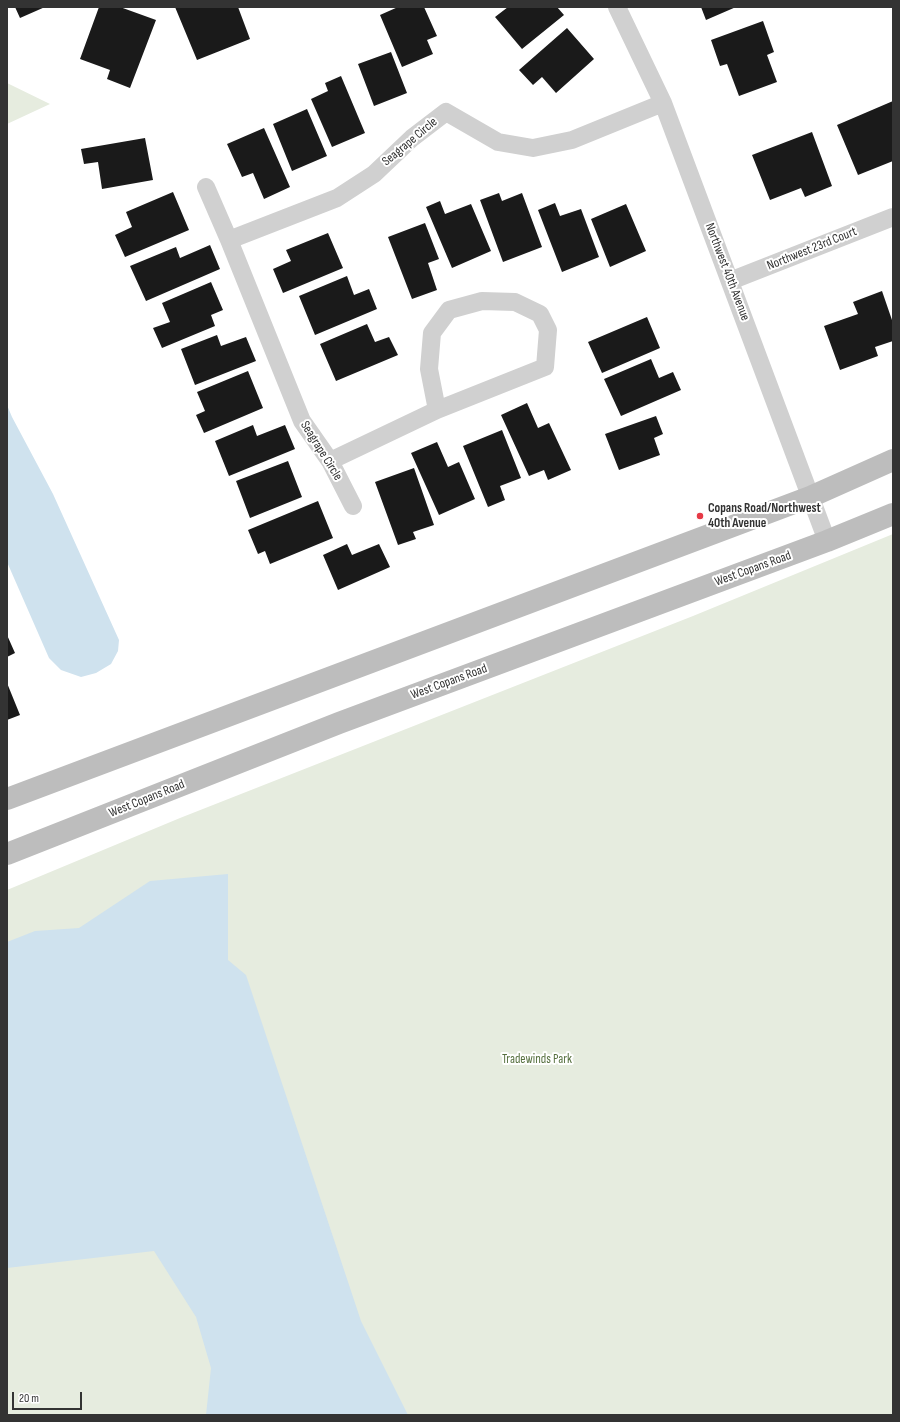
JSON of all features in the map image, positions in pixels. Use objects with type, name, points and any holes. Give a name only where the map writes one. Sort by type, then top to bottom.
[{"type":"main road","points":[[7,799],[810,497],[893,460]]},
{"type":"main road","name":"West Copans Road","points":[[7,854],[339,723],[827,542],[893,514]]},
{"type":"street","name":"Northwest 40th Avenue","points":[[617,7],[627,25],[663,103],[827,542]]},
{"type":"street","name":"Seagrape Circle","points":[[229,240],[338,198],[374,174],[412,138],[446,112],[498,142],[533,148],[572,140],[663,103]]},
{"type":"street","name":"Seagrape Circle","points":[[206,187],[302,421],[330,461],[353,506]]},
{"type":"street","name":"Northwest 23rd Court","points":[[730,281],[893,217]]},
{"type":"street","points":[[330,461],[437,410],[545,368],[548,330],[540,314],[515,302],[482,301],[449,310],[432,333],[429,369],[437,410]]},
{"type":"green space","points":[[7,83],[50,104],[7,124]]},
{"type":"green space","name":"Tradewinds Park","points":[[893,534],[893,1415],[7,1415],[7,890],[180,818],[693,616]]},
{"type":"water","points":[[7,405],[53,494],[119,640],[118,651],[111,664],[96,673],[81,677],[61,670],[49,658],[7,562]]},
{"type":"water","points":[[228,874],[228,960],[246,975],[361,1321],[408,1415],[206,1415],[211,1368],[196,1317],[154,1251],[7,1268],[7,942],[35,931],[79,928],[150,881]]},
{"type":"building","points":[[15,7],[45,7],[20,18]]},
{"type":"building","points":[[99,7],[120,7],[156,20],[130,88],[107,79],[110,70],[80,59]]},
{"type":"building","points":[[175,7],[238,7],[250,39],[197,60]]},
{"type":"building","points":[[398,7],[424,7],[437,36],[427,40],[433,54],[402,67],[380,15]]},
{"type":"building","points":[[508,7],[557,7],[564,15],[522,49],[495,17]]},
{"type":"building","points":[[701,7],[736,7],[706,20]]},
{"type":"building","points":[[763,21],[774,52],[767,55],[777,82],[739,96],[727,64],[720,66],[711,40]]},
{"type":"building","points":[[567,28],[594,59],[556,93],[542,77],[533,85],[519,70]]},
{"type":"building","points":[[391,52],[407,93],[374,106],[358,64]]},
{"type":"building","points":[[341,76],[365,133],[332,147],[311,99],[328,91],[325,83]]},
{"type":"building","points":[[893,101],[893,161],[858,175],[837,125]]},
{"type":"building","points":[[307,109],[327,156],[292,171],[273,124]]},
{"type":"building","points":[[264,128],[290,187],[264,199],[253,173],[242,177],[227,144]]},
{"type":"building","points":[[812,132],[832,186],[805,197],[801,188],[770,200],[752,155]]},
{"type":"building","points":[[145,138],[153,180],[102,189],[98,162],[84,164],[81,149]]},
{"type":"building","points":[[173,192],[189,230],[125,257],[115,235],[132,227],[126,212]]},
{"type":"building","points":[[499,193],[502,201],[522,193],[542,247],[503,262],[480,200]]},
{"type":"building","points":[[440,201],[445,214],[471,204],[491,251],[452,268],[426,207]]},
{"type":"building","points":[[555,203],[560,216],[581,209],[599,257],[562,272],[538,210]]},
{"type":"building","points":[[626,204],[646,251],[610,267],[591,219]]},
{"type":"building","points":[[425,223],[439,259],[428,263],[437,290],[412,299],[388,237]]},
{"type":"building","points":[[328,233],[343,268],[283,293],[273,269],[291,261],[286,250]]},
{"type":"building","points":[[210,245],[220,269],[146,301],[130,266],[176,247],[180,258]]},
{"type":"building","points":[[347,276],[354,295],[369,289],[377,309],[315,335],[299,296]]},
{"type":"building","points":[[211,282],[223,310],[211,315],[215,326],[162,348],[153,328],[170,322],[162,303]]},
{"type":"building","points":[[882,291],[893,323],[893,341],[875,347],[878,356],[840,370],[824,326],[858,314],[853,302]]},
{"type":"building","points":[[647,317],[660,348],[602,373],[588,342]]},
{"type":"building","points":[[367,324],[375,342],[389,337],[398,355],[336,381],[320,344]]},
{"type":"building","points":[[217,335],[221,346],[246,337],[256,361],[195,385],[181,349]]},
{"type":"building","points":[[651,359],[659,378],[673,372],[681,390],[621,416],[604,379]]},
{"type":"building","points":[[248,371],[263,408],[204,433],[196,415],[205,411],[197,392]]},
{"type":"building","points":[[527,403],[538,428],[549,423],[571,470],[548,480],[544,470],[529,476],[501,415]]},
{"type":"building","points":[[656,416],[663,434],[654,438],[660,455],[619,470],[605,434]]},
{"type":"building","points":[[253,425],[257,436],[285,425],[295,449],[229,476],[215,441]]},
{"type":"building","points":[[502,430],[521,478],[500,486],[505,500],[488,507],[463,446]]},
{"type":"building","points":[[437,442],[448,467],[459,462],[475,499],[439,515],[411,453]]},
{"type":"building","points":[[288,461],[302,497],[250,518],[236,481]]},
{"type":"building","points":[[414,468],[434,525],[413,532],[416,539],[398,545],[375,482]]},
{"type":"building","points":[[318,501],[333,538],[270,564],[265,551],[258,554],[248,530]]},
{"type":"building","points":[[347,544],[352,555],[379,544],[390,567],[338,590],[323,555]]},
{"type":"building","points":[[7,635],[15,653],[7,657]]},
{"type":"building","points":[[7,683],[20,715],[7,720]]},
{"type":"place","name":"Copans Road/Northwest 40th Avenue","points":[[700,516]]}]
